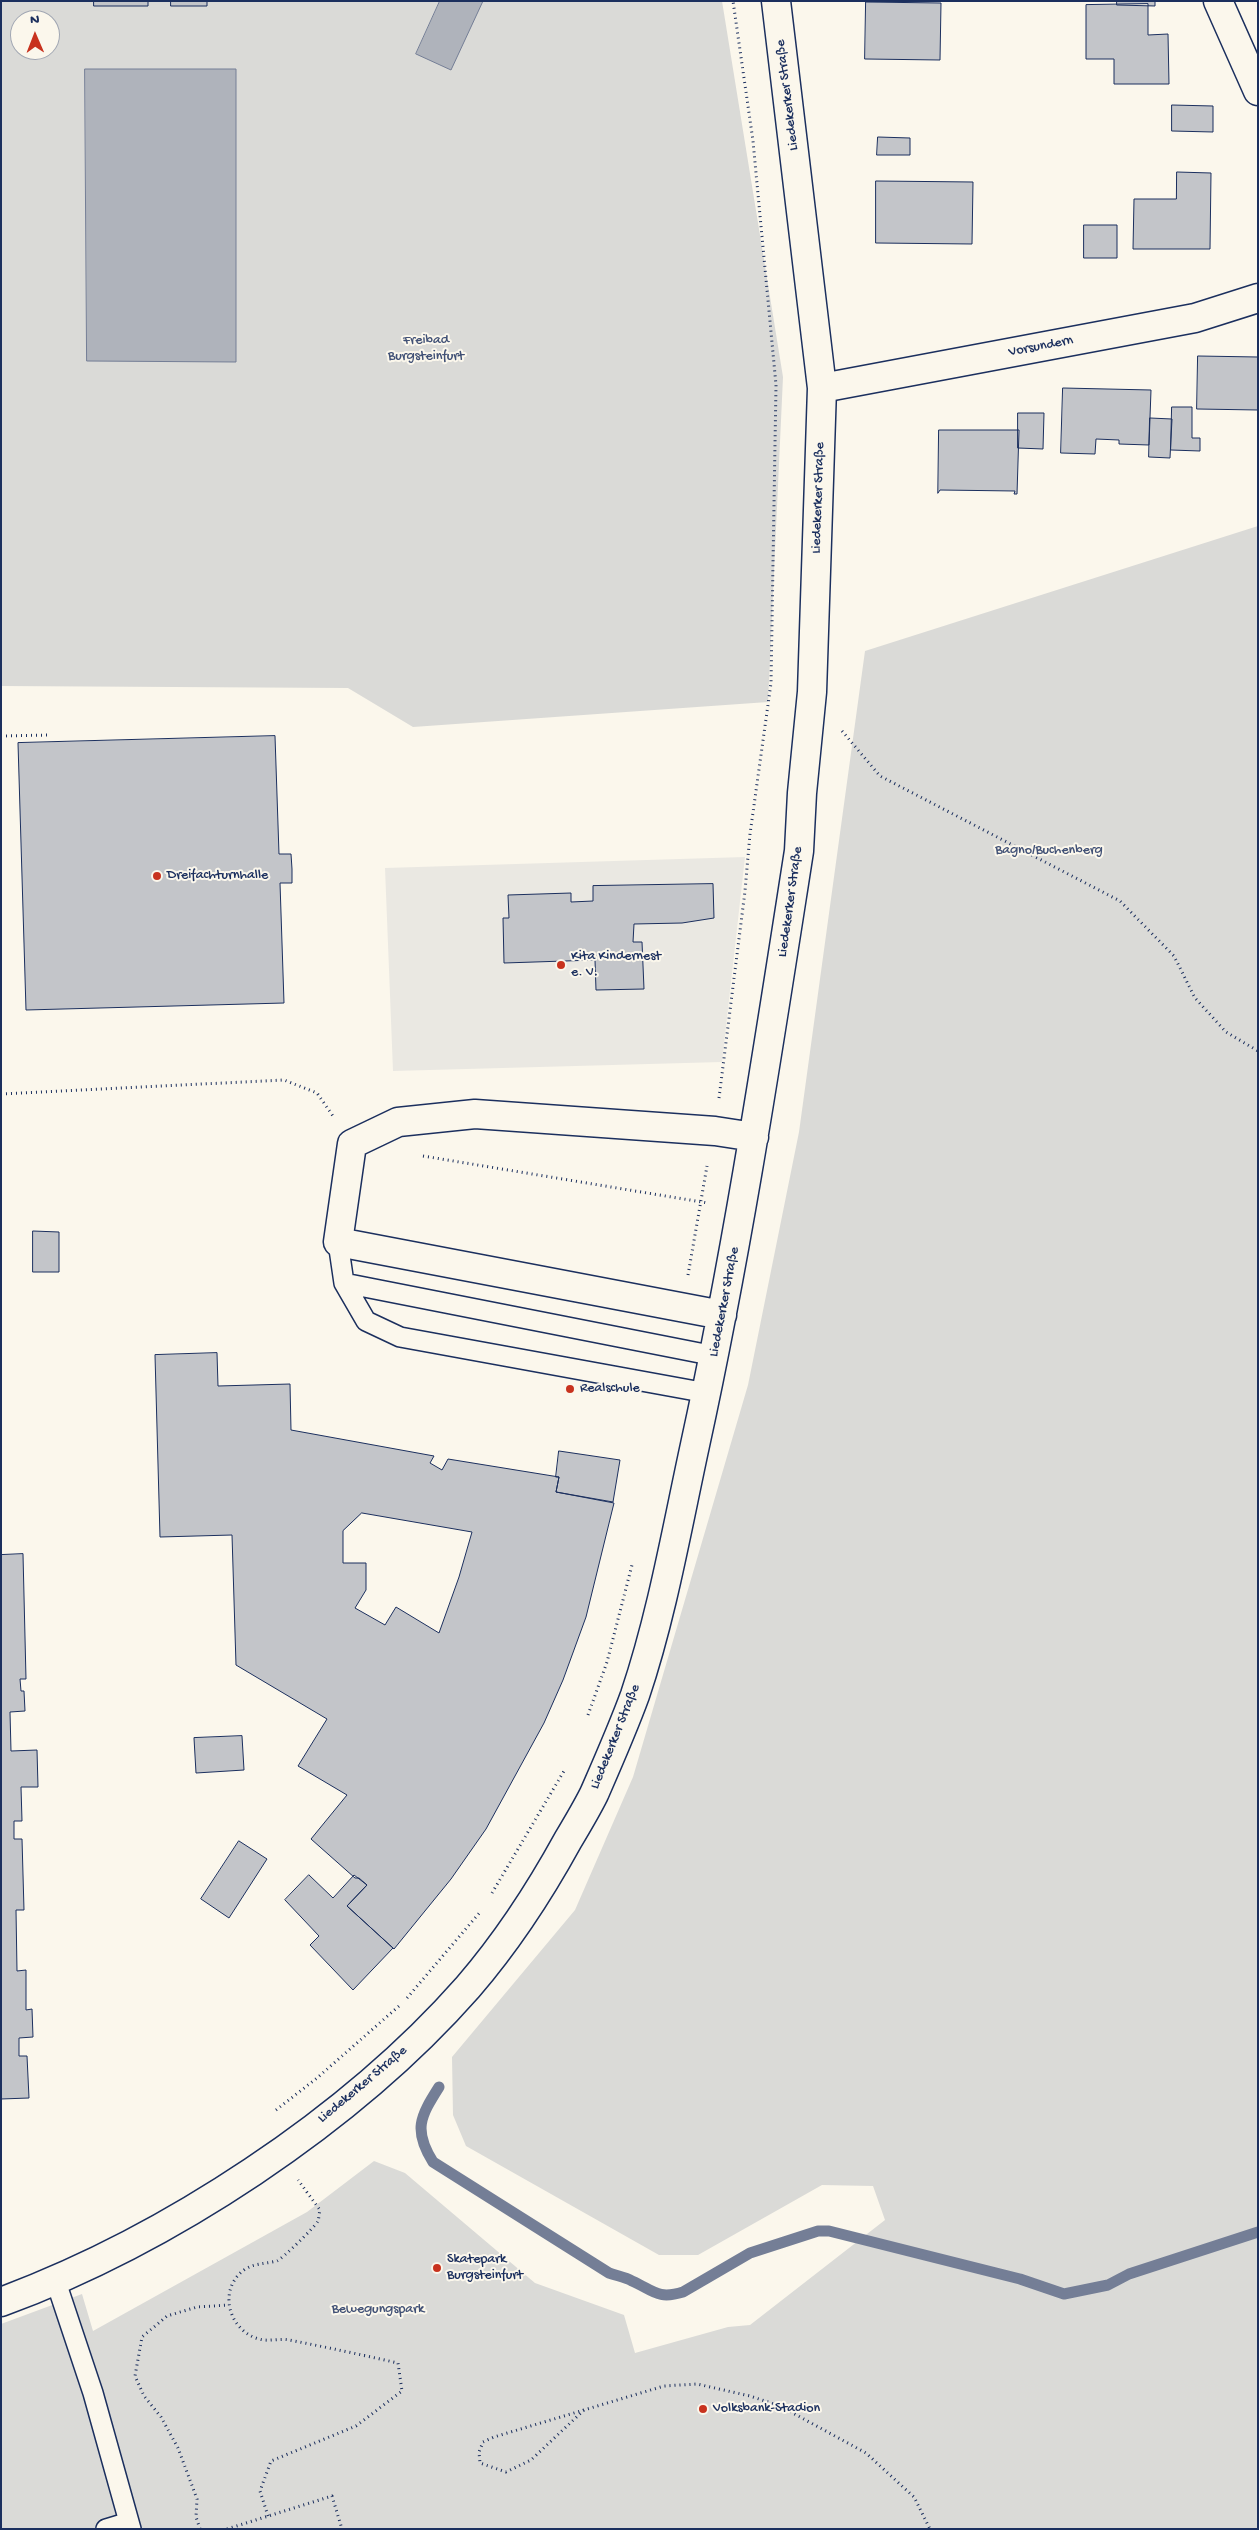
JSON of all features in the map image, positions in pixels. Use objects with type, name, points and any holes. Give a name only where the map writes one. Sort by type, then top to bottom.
[{"type":"street","name":"Liedekerker Straße","points":[[1,2302],[56,2282],[172,2221],[280,2154],[390,2066],[469,1986],[540,1890],[592,1797],[635,1696],[666,1583],[715,1356],[754,1137],[799,850],[802,793],[812,692],[822,388],[776,1]]},
{"type":"street","points":[[1218,1],[1258,92]]},
{"type":"street","name":"Vorsundern","points":[[822,388],[1195,318],[1258,298]]},
{"type":"street","points":[[722,1315],[338,1242],[352,1144],[398,1122],[475,1114],[715,1131],[754,1137]]},
{"type":"lane","points":[[338,1242],[344,1283],[366,1321],[400,1337],[706,1393]]},
{"type":"lane","points":[[344,1283],[715,1356]]},
{"type":"lane","points":[[56,2282],[93,2393],[130,2525],[106,2529]]},
{"type":"path","points":[[683,1309],[700,1202],[715,1131],[745,891],[750,834],[771,684],[776,385],[753,141],[733,1]]},
{"type":"path","points":[[812,692],[880,776],[1120,901],[1174,956],[1195,998],[1226,1032],[1258,1051]]},
{"type":"path","points":[[1,736],[49,735]]},
{"type":"path","points":[[586,1718],[607,1662],[634,1558]]},
{"type":"path","points":[[491,1896],[568,1764]]},
{"type":"path","points":[[274,2112],[317,2078],[402,2003],[486,1905]]},
{"type":"path","points":[[268,2516],[260,2490],[271,2461],[337,2435],[374,2414],[402,2391],[398,2363],[286,2339],[261,2340],[249,2336],[239,2328],[232,2317],[229,2305],[230,2292],[235,2280],[244,2271],[255,2265],[278,2260],[318,2223],[320,2210],[280,2154]]},
{"type":"path","points":[[200,2529],[196,2517],[196,2499],[178,2448],[161,2417],[144,2396],[135,2376],[142,2337],[167,2316],[197,2307],[229,2305]]},
{"type":"path","points":[[584,2410],[531,2460],[506,2472],[480,2463],[479,2452],[483,2442],[584,2410],[664,2386],[697,2384],[750,2396],[780,2406],[866,2453],[914,2497],[930,2529]]},
{"type":"path","points":[[227,2529],[332,2496],[342,2529]]},
{"type":"shaded area","points":[[440,1],[483,1],[451,70],[416,54]]},
{"type":"shaded area","points":[[85,69],[236,69],[236,362],[87,361]]},
{"type":"shaded area","name":"Kita Kindernest e. V.","points":[[745,857],[722,1062],[393,1071],[385,868]]},
{"type":"green space","name":"Freibad Burgsteinfurt","points":[[1,1],[722,1],[783,377],[768,702],[413,727],[348,688],[1,686]]},
{"type":"green space","points":[[1258,526],[1258,2529],[1,2529],[1,2324],[82,2294],[93,2331],[307,2212],[374,2161],[405,2173],[535,2283],[624,2315],[635,2353],[728,2327],[750,2325],[885,2220],[873,2186],[822,2185],[698,2255],[659,2255],[466,2146],[453,2115],[452,2057],[575,1910],[633,1777],[748,1385],[799,1132],[865,651]]},
{"type":"building","points":[[94,1],[148,1],[148,6],[94,6]]},
{"type":"building","points":[[171,1],[207,1],[207,6],[171,6]]},
{"type":"building","points":[[1117,1],[1155,1],[1155,6],[1117,5]]},
{"type":"building","points":[[866,2],[941,3],[940,60],[865,59]]},
{"type":"building","points":[[1148,4],[1148,35],[1168,34],[1169,84],[1114,84],[1114,59],[1086,59],[1086,5]]},
{"type":"building","points":[[1172,105],[1213,106],[1213,132],[1172,131]]},
{"type":"building","points":[[878,137],[910,138],[910,155],[877,155]]},
{"type":"building","points":[[1177,172],[1211,173],[1210,249],[1133,249],[1134,199],[1176,199]]},
{"type":"building","points":[[876,181],[973,182],[972,244],[876,243]]},
{"type":"building","points":[[1084,225],[1117,225],[1117,258],[1084,258]]},
{"type":"building","points":[[1198,356],[1258,357],[1258,410],[1197,409]]},
{"type":"building","points":[[1063,388],[1151,390],[1149,445],[1119,444],[1119,440],[1096,439],[1095,454],[1061,453]]},
{"type":"building","points":[[1172,407],[1192,407],[1192,438],[1200,438],[1200,451],[1171,450]]},
{"type":"building","points":[[1018,413],[1044,413],[1043,449],[1018,448]]},
{"type":"building","points":[[1150,418],[1172,419],[1170,458],[1149,457]]},
{"type":"building","points":[[939,430],[1019,430],[1017,494],[1014,494],[1015,491],[940,490],[938,493]]},
{"type":"building","name":"Dreifachturnhalle","points":[[275,736],[279,854],[291,854],[292,869],[292,883],[280,883],[284,1003],[26,1010],[18,743]]},
{"type":"building","points":[[713,884],[714,918],[682,923],[634,924],[633,942],[642,942],[644,989],[596,990],[595,960],[504,963],[503,918],[509,918],[508,895],[571,893],[571,902],[593,901],[593,886]]},
{"type":"building","points":[[33,1231],[59,1232],[59,1272],[33,1272]]},
{"type":"building","points":[[217,1353],[218,1386],[290,1384],[291,1430],[434,1456],[430,1463],[442,1470],[448,1459],[559,1477],[556,1492],[614,1503],[586,1617],[563,1680],[544,1723],[486,1829],[451,1879],[394,1949],[347,1906],[367,1885],[359,1878],[355,1878],[311,1839],[347,1795],[298,1766],[327,1719],[236,1665],[232,1535],[160,1537],[155,1355]],"holes":[[[362,1513],[472,1532],[459,1577],[439,1633],[396,1607],[385,1625],[355,1608],[366,1590],[366,1563],[343,1563],[343,1531]]]},
{"type":"building","points":[[559,1451],[620,1460],[613,1502],[556,1492],[559,1477],[556,1477]]},
{"type":"building","points":[[23,1554],[26,1679],[20,1679],[21,1691],[24,1691],[25,1711],[10,1712],[11,1751],[37,1750],[38,1787],[21,1787],[22,1821],[14,1821],[14,1839],[22,1839],[24,1910],[16,1910],[17,1971],[26,1970],[26,2010],[32,2009],[33,2037],[19,2038],[19,2056],[27,2056],[29,2098],[1,2099],[1,1555]]},
{"type":"building","points":[[242,1736],[244,1770],[196,1773],[194,1738]]},
{"type":"building","points":[[239,1841],[267,1859],[229,1918],[201,1899]]},
{"type":"building","points":[[309,1875],[333,1898],[354,1875],[367,1885],[347,1906],[393,1948],[353,1990],[310,1945],[319,1936],[285,1900]]},
{"type":"waterway","points":[[439,2087],[423,2115],[421,2124],[423,2141],[433,2162],[609,2273],[627,2278],[651,2291],[661,2294],[667,2295],[683,2292],[750,2253],[818,2231],[829,2231],[1020,2279],[1064,2294],[1108,2285],[1129,2274],[1258,2232]]},
{"type":"place","name":"Dreifachturnhalle","points":[[157,876]]},
{"type":"place","name":"Kita Kindernest e. V.","points":[[561,965]]},
{"type":"place","name":"Realschule","points":[[570,1389]]},
{"type":"place","name":"Skatepark Burgsteinfurt","points":[[437,2268]]},
{"type":"place","name":"Volksbank-Stadion","points":[[703,2409]]},
{"type":"park label","name":"Bagno/Buchenberg","points":[[1049,851]]},
{"type":"park label","name":"Bewegungspark","points":[[378,2310]]}]
